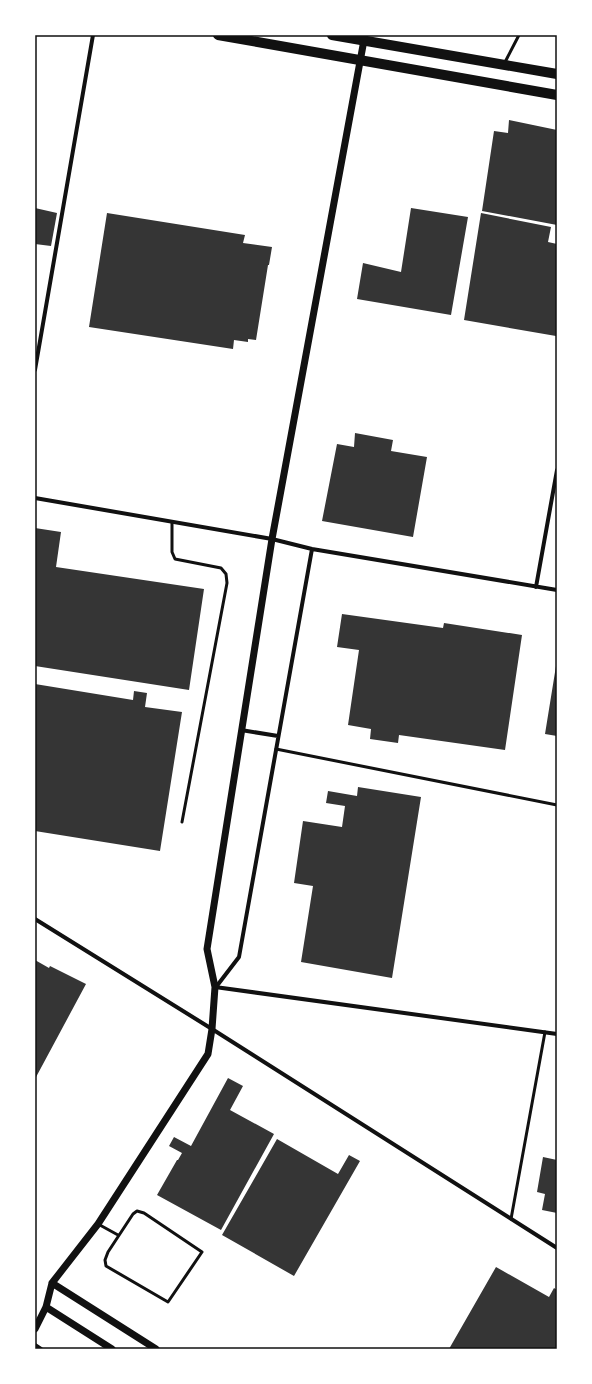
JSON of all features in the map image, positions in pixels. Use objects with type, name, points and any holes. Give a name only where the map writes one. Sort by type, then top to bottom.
[{"type":"main road","points":[[218,35],[557,96]]},
{"type":"main road","points":[[332,35],[557,74]]},
{"type":"street","points":[[35,370],[93,35]]},
{"type":"street","points":[[35,1329],[46,1307],[52,1283],[98,1224],[208,1054],[212,1029],[215,987],[207,949],[272,539],[364,40]]},
{"type":"street","points":[[536,586],[557,470]]},
{"type":"street","points":[[35,498],[272,539],[312,549],[557,590]]},
{"type":"street","points":[[215,987],[239,957],[312,549]]},
{"type":"street","points":[[241,730],[278,736]]},
{"type":"street","points":[[35,919],[212,1029],[557,1248]]},
{"type":"street","points":[[215,987],[557,1034]]},
{"type":"street","points":[[52,1283],[156,1349]]},
{"type":"street","points":[[46,1307],[112,1349]]},
{"type":"street","points":[[35,1345],[41,1349]]},
{"type":"lane","points":[[503,65],[519,35]]},
{"type":"lane","points":[[172,522],[172,552],[175,559],[221,568],[226,574],[227,582],[182,822]]},
{"type":"lane","points":[[276,749],[557,805]]},
{"type":"lane","points":[[511,1219],[545,1032]]},
{"type":"lane","points":[[137,1211],[144,1213],[202,1252],[168,1302],[106,1266],[105,1260],[108,1252],[118,1235],[133,1214],[137,1211]]},
{"type":"lane","points":[[98,1224],[118,1235]]},
{"type":"building","points":[[509,120],[557,130],[557,225],[482,211],[494,131],[508,133]]},
{"type":"building","points":[[35,208],[57,213],[51,246],[35,244]]},
{"type":"building","points":[[411,208],[468,217],[451,315],[357,299],[363,263],[401,272]]},
{"type":"building","points":[[107,213],[245,235],[243,243],[272,247],[256,340],[248,339],[248,342],[234,340],[233,349],[89,327]]},
{"type":"building","points":[[481,213],[551,227],[548,242],[557,244],[556,336],[464,320]]},
{"type":"building","points":[[355,433],[393,440],[391,451],[427,457],[413,537],[322,521],[337,444],[354,447]]},
{"type":"building","points":[[35,528],[61,532],[56,567],[204,589],[189,690],[35,666]]},
{"type":"building","points":[[342,614],[443,628],[444,623],[522,635],[505,750],[399,735],[398,743],[370,739],[371,729],[348,725],[359,650],[337,647]]},
{"type":"building","points":[[556,666],[557,667],[557,736],[545,734]]},
{"type":"building","points":[[35,684],[133,700],[134,691],[147,693],[145,707],[182,712],[160,851],[35,831]]},
{"type":"building","points":[[358,787],[421,797],[392,978],[301,962],[313,886],[294,883],[303,821],[342,827],[345,806],[326,803],[328,791],[357,796]]},
{"type":"building","points":[[35,960],[49,968],[50,966],[86,984],[35,1079]]},
{"type":"building","points":[[228,1078],[243,1086],[230,1110],[274,1134],[221,1230],[157,1195],[182,1153],[169,1146],[174,1137],[191,1146]]},
{"type":"building","points":[[277,1139],[338,1174],[349,1155],[360,1161],[294,1276],[222,1235]]},
{"type":"building","points":[[543,1157],[557,1160],[557,1213],[542,1210],[545,1194],[537,1192]]},
{"type":"building","points":[[496,1267],[549,1297],[554,1288],[557,1290],[557,1349],[449,1349]]}]
